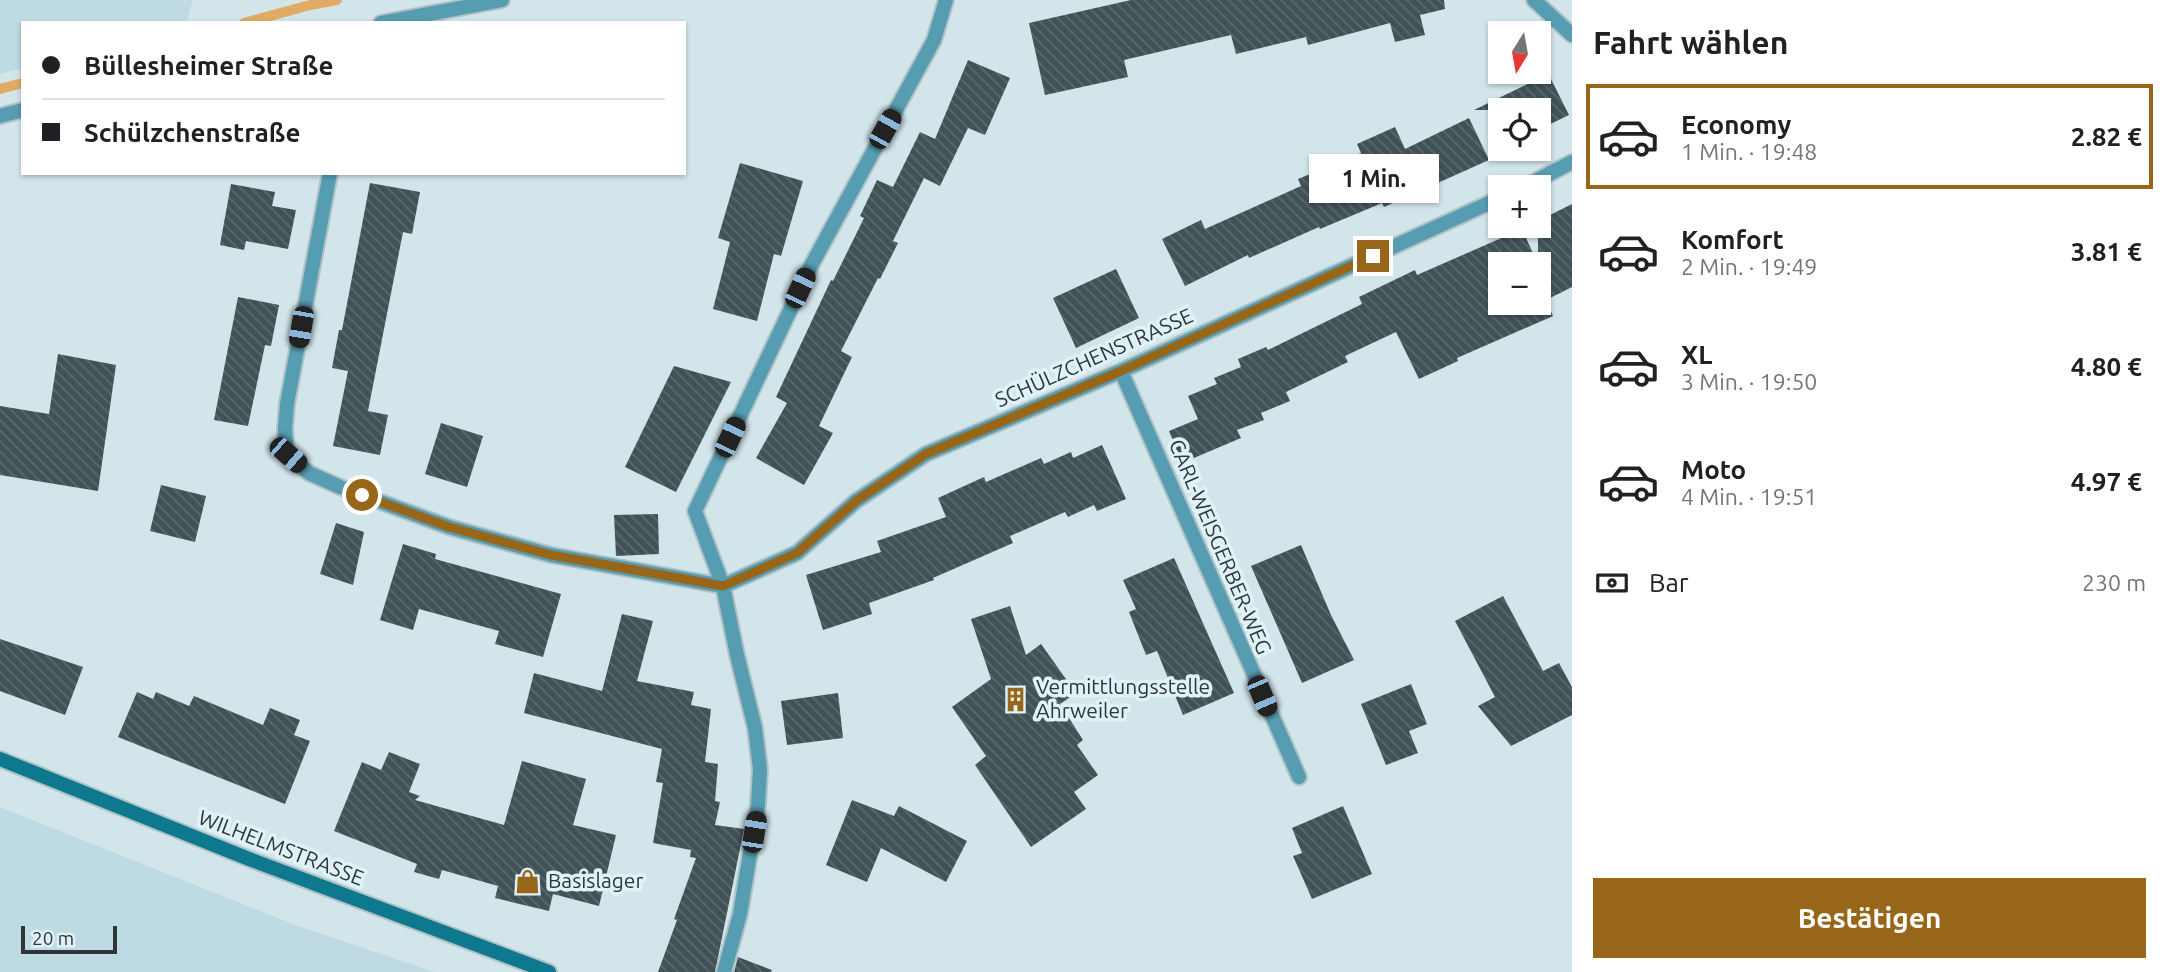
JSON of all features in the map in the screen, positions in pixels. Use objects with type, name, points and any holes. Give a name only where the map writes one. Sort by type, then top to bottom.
[{"type":"main road","name":"WILHELMSTRASSE","points":[[0,759],[249,859],[549,972]]},
{"type":"street","points":[[392,21],[502,0]]},
{"type":"street","points":[[724,972],[740,914],[758,805],[761,769],[755,728],[723,586],[695,511],[812,264],[934,40],[946,0]]},
{"type":"street","points":[[1534,0],[1572,35]]},
{"type":"street","points":[[0,115],[21,110]]},
{"type":"street","points":[[1547,175],[1572,162]]},
{"type":"street","points":[[330,175],[287,404],[285,429],[288,455],[309,473],[320,478],[449,527],[551,555],[723,586]]},
{"type":"street","name":"SCHÜLZCHENSTRASSE","points":[[723,586],[797,553],[856,501],[926,454],[1121,371],[1488,203]]},
{"type":"street","name":"CARL-WEISGERBER-WEG","points":[[1121,371],[1299,777]]},
{"type":"shaded area","points":[[0,0],[193,0],[187,21],[21,21],[21,69],[0,74]]},
{"type":"shaded area","points":[[0,807],[298,926],[434,972],[0,972]]},
{"type":"building","points":[[1131,0],[1444,0],[1445,9],[1420,15],[1425,35],[1395,42],[1390,23],[1308,45],[1306,37],[1236,54],[1231,35],[1124,60],[1128,77],[1045,95],[1029,23]]},
{"type":"building","points":[[968,60],[1010,78],[985,135],[968,128],[940,186],[924,178],[893,241],[898,243],[841,351],[852,357],[819,426],[833,433],[804,485],[756,458],[787,403],[776,397],[831,280],[833,281],[864,218],[860,216],[877,180],[893,187],[920,132],[935,139]]},
{"type":"building","points":[[1551,79],[1569,115],[1551,124],[1551,98],[1499,98],[1528,84],[1551,84]]},
{"type":"building","points":[[1488,103],[1488,110],[1474,110]]},
{"type":"building","points":[[1469,118],[1488,160],[1384,207],[1382,203],[1249,258],[1248,255],[1185,286],[1162,239],[1201,220],[1205,229],[1301,186],[1298,179],[1361,153],[1357,144],[1395,127],[1405,149]]},
{"type":"building","points":[[740,163],[803,181],[781,256],[774,254],[757,321],[713,309],[730,242],[718,238]]},
{"type":"building","points":[[370,183],[420,192],[412,234],[403,232],[368,411],[388,415],[380,455],[333,446],[348,371],[332,368],[339,330],[342,330]]},
{"type":"building","points":[[231,184],[275,192],[272,206],[296,210],[288,249],[246,241],[244,250],[220,245]]},
{"type":"building","points":[[1572,204],[1572,287],[1551,298],[1551,252],[1538,252],[1538,238],[1551,238],[1551,214]]},
{"type":"building","points":[[1501,238],[1526,238],[1533,252],[1488,252],[1488,315],[1551,315],[1551,311],[1553,316],[1457,358],[1458,361],[1419,379],[1396,332],[1345,356],[1348,362],[1286,392],[1290,401],[1261,413],[1264,420],[1237,430],[1241,438],[1182,463],[1169,431],[1198,419],[1188,396],[1217,384],[1214,378],[1241,367],[1238,359],[1266,347],[1268,350],[1362,304],[1359,297],[1415,270],[1417,275]]},
{"type":"building","points":[[1116,269],[1139,318],[1076,348],[1053,298]]},
{"type":"building","points":[[238,297],[279,305],[271,346],[265,345],[248,426],[214,420]]},
{"type":"building","points":[[58,354],[116,365],[98,491],[0,475],[0,406],[49,414]]},
{"type":"building","points":[[674,366],[731,382],[676,492],[625,467]]},
{"type":"building","points":[[441,423],[483,436],[467,487],[425,474]]},
{"type":"building","points":[[1102,445],[1126,499],[1097,511],[1094,505],[1068,517],[1065,512],[1010,536],[1013,543],[933,578],[934,580],[869,603],[872,614],[823,630],[806,575],[881,552],[877,541],[946,517],[938,498],[984,477],[986,482],[1041,458],[1044,464],[1071,452],[1073,458]]},
{"type":"building","points":[[161,485],[206,496],[195,542],[150,531]]},
{"type":"building","points":[[658,514],[659,554],[616,556],[614,515]]},
{"type":"building","points":[[336,523],[364,532],[353,585],[320,574]]},
{"type":"building","points":[[403,544],[436,554],[435,559],[561,594],[543,657],[495,644],[499,631],[419,609],[413,630],[380,620]]},
{"type":"building","points":[[1301,545],[1354,660],[1302,683],[1251,566]]},
{"type":"building","points":[[1174,558],[1234,693],[1183,715],[1157,651],[1146,655],[1129,612],[1136,609],[1123,580]]},
{"type":"building","points":[[1503,596],[1543,671],[1559,663],[1572,687],[1572,715],[1511,746],[1478,706],[1495,697],[1455,621]]},
{"type":"building","points":[[1010,606],[1026,655],[1041,644],[1076,693],[1060,704],[1083,740],[1077,745],[1098,775],[1074,792],[1086,809],[1031,847],[975,765],[986,756],[952,707],[991,679],[971,619]]},
{"type":"building","points":[[622,614],[653,621],[637,681],[694,692],[691,705],[711,709],[705,762],[718,764],[715,801],[720,802],[715,825],[744,829],[715,972],[658,972],[696,858],[690,857],[691,850],[653,843],[663,783],[656,782],[662,749],[524,713],[534,673],[602,691]]},
{"type":"building","points":[[0,639],[83,667],[65,715],[0,691]]},
{"type":"building","points":[[1411,684],[1427,724],[1409,731],[1418,753],[1386,765],[1361,704]]},
{"type":"building","points":[[137,692],[153,699],[156,692],[189,706],[194,696],[263,725],[270,708],[300,720],[294,735],[310,741],[285,804],[118,737]]},
{"type":"building","points":[[838,693],[843,738],[787,745],[781,701]]},
{"type":"building","points":[[389,752],[420,764],[409,792],[420,796],[415,800],[504,825],[522,761],[586,779],[573,825],[616,835],[599,906],[553,894],[549,911],[495,898],[498,886],[442,870],[439,879],[414,872],[417,864],[334,831],[362,762],[381,770]]},
{"type":"building","points":[[852,800],[894,816],[899,806],[967,841],[946,882],[881,848],[867,882],[826,865]]},
{"type":"building","points":[[1343,806],[1372,874],[1312,899],[1293,856],[1302,853],[1292,828]]},
{"type":"building","points":[[738,957],[772,970],[734,972]]},
{"type":"waterway","points":[[251,21],[337,0]]},
{"type":"waterway","points":[[0,89],[21,84]]},
{"type":"place","name":"Vermittlungsstelle Ahrweiler","points":[[1016,699]]},
{"type":"place","name":"Basislager","points":[[528,881]]},
{"type":"route","points":[[362,495],[449,527],[551,555],[723,586],[797,553],[856,501],[926,454],[1121,371],[1373,256]]}]
